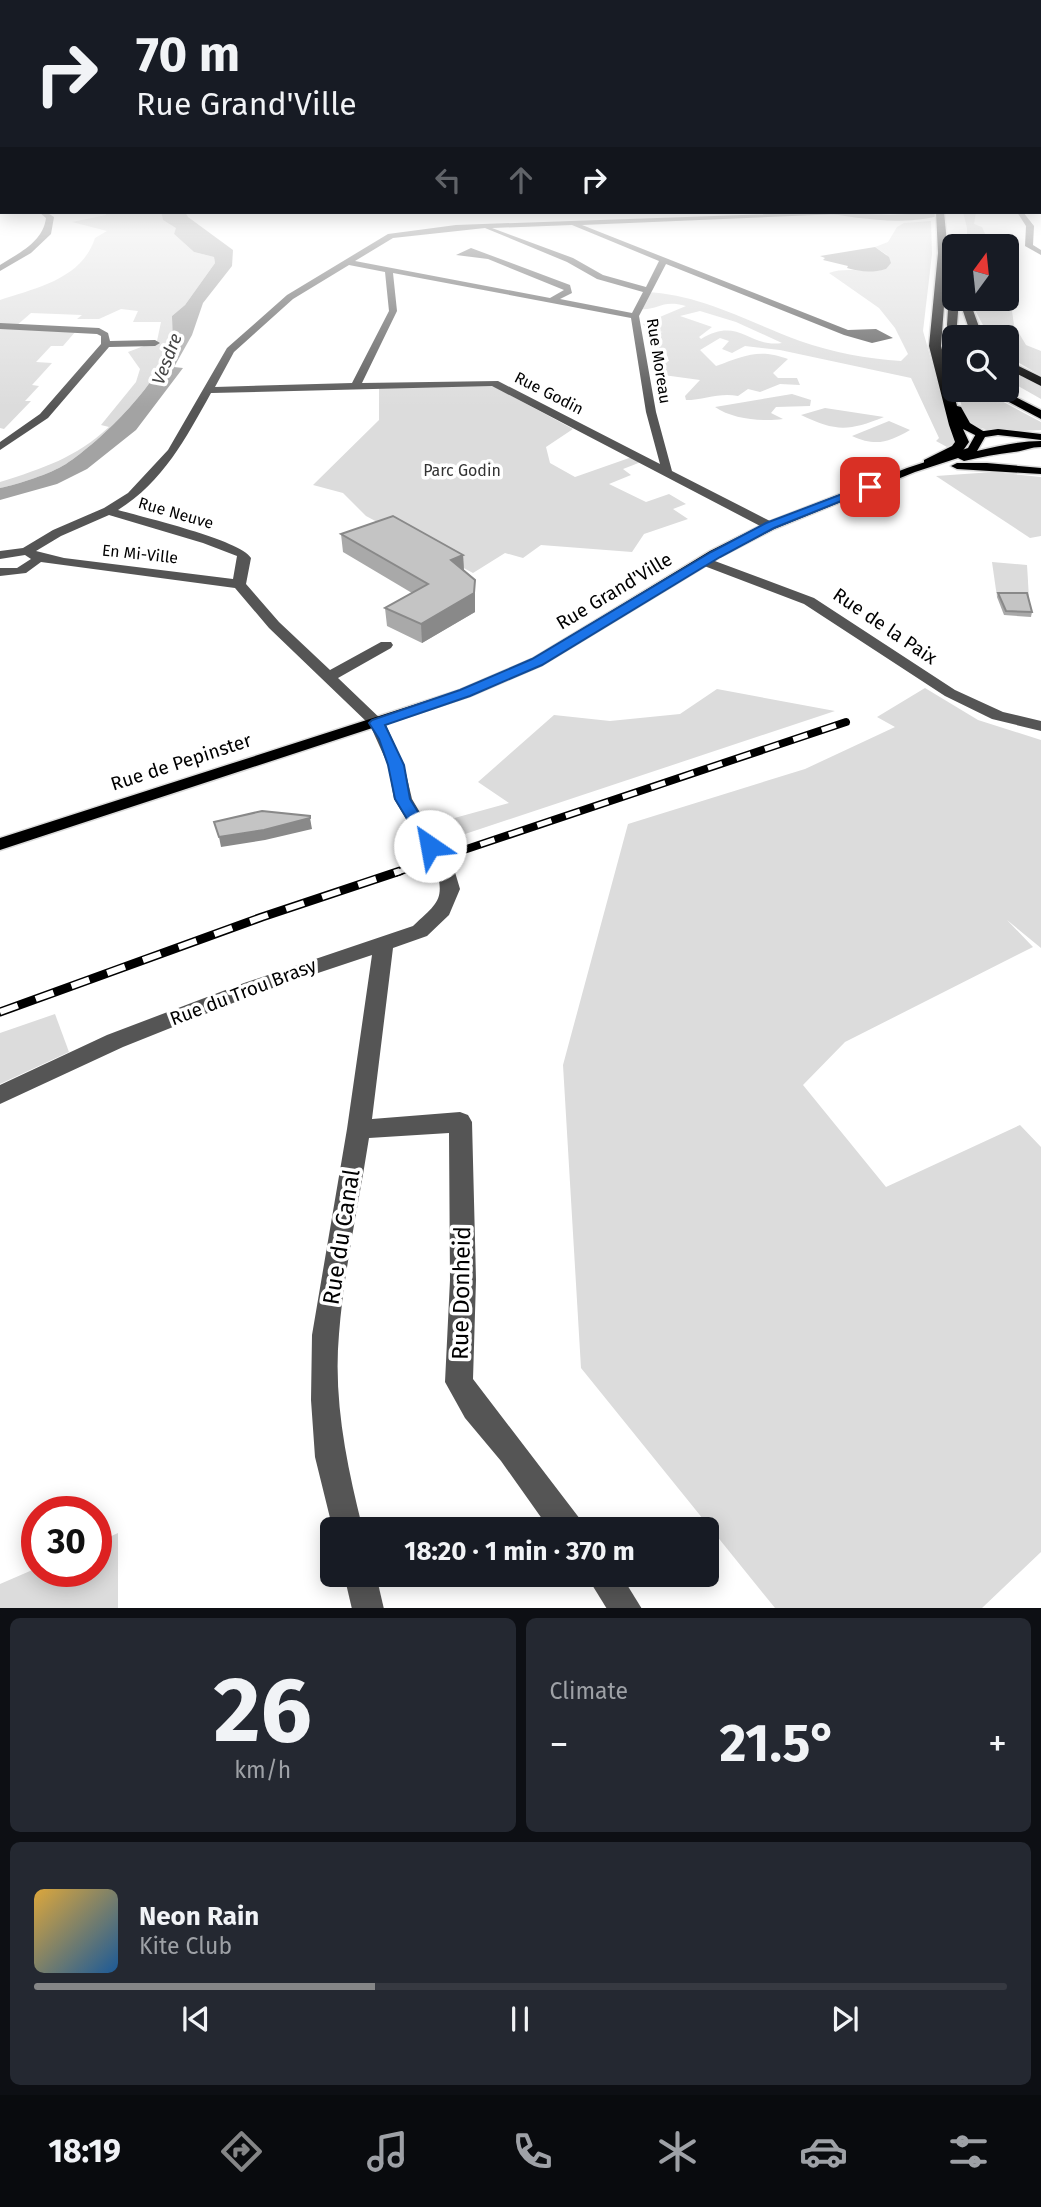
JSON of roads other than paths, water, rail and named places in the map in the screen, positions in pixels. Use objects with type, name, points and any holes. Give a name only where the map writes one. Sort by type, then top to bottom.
[{"type":"highway","points":[[942,257],[937,357],[942,374]]},
{"type":"highway","points":[[937,334],[942,341]]},
{"type":"highway","points":[[1019,370],[1041,382]]},
{"type":"highway","points":[[933,465],[957,449],[962,442],[950,402]]},
{"type":"highway","points":[[951,402],[961,421],[979,438]]},
{"type":"highway","points":[[1029,404],[1041,415]]},
{"type":"main road","points":[[979,438],[991,432],[1041,437]]},
{"type":"main road","points":[[1012,435],[1021,439],[1024,444]]},
{"type":"main road","points":[[979,438],[1000,449]]},
{"type":"main road","name":"Rue Grand'Ville","points":[[377,723],[465,693],[537,662],[704,561],[770,526],[972,450],[979,438]]},
{"type":"main road","name":"Rue Grand'Ville","points":[[870,487],[933,465],[1000,449],[1016,449],[1024,444],[1041,444]]},
{"type":"main road","points":[[933,465],[1041,452]]},
{"type":"main road","points":[[905,477],[967,466],[1041,471]]},
{"type":"main road","name":"Rue de Pepinster","points":[[0,844],[286,750],[377,723]]},
{"type":"street","points":[[0,272],[20,257]]},
{"type":"street","points":[[0,555],[33,555],[57,533],[108,511],[132,496],[173,452],[234,346],[247,332],[290,297],[355,257]]},
{"type":"street","points":[[489,257],[568,287],[569,291],[550,301]]},
{"type":"street","points":[[562,257],[600,277],[647,290]]},
{"type":"street","points":[[654,257],[847,332]]},
{"type":"street","name":"Rue Moreau","points":[[663,261],[635,316],[651,412],[667,470]]},
{"type":"street","points":[[346,262],[635,316]]},
{"type":"street","points":[[356,385],[393,311],[389,271]]},
{"type":"street","points":[[0,326],[99,331],[105,335],[106,344],[44,416],[0,447]]},
{"type":"street","points":[[106,344],[155,343]]},
{"type":"street","name":"Rue Godin","points":[[207,390],[494,383],[667,470],[770,526]]},
{"type":"street","name":"Rue Neuve","points":[[108,511],[182,531],[233,549],[244,558],[239,584]]},
{"type":"street","points":[[2,574],[24,569],[36,562],[33,555]]},
{"type":"street","name":"En Mi-Ville","points":[[33,555],[239,584]]},
{"type":"street","name":"Rue de la Paix","points":[[704,561],[809,601],[950,693],[998,716],[1041,726]]},
{"type":"street","points":[[239,584],[274,625],[377,723],[396,765],[402,799],[430,846]]},
{"type":"street","points":[[329,677],[386,645]]},
{"type":"street","name":"Rue du Trou Brasy","points":[[0,1095],[116,1041],[226,997],[328,960],[420,931],[443,910],[451,889],[445,866]]},
{"type":"street","name":"Rue du Canal","points":[[345,1517],[330,1457],[325,1401],[324,1335],[359,1129],[383,944]]},
{"type":"street","name":"Rue Donheid","points":[[359,1129],[407,1128],[460,1122],[463,1280],[459,1382],[475,1408],[511,1451],[559,1517]]},
{"type":"street","points":[[363,1587],[368,1608]]},
{"type":"street","points":[[611,1587],[626,1608]]},
{"type":"water","name":"Vesdre","points":[[214,257],[233,257],[232,266],[203,303],[192,335],[174,367],[183,368],[136,430],[87,469],[57,484],[0,500],[0,488],[66,464],[96,441],[130,408],[158,371],[167,353],[172,337],[172,316],[185,305],[215,263]]},
{"type":"water","points":[[823,257],[889,257],[891,263],[886,269],[857,270],[823,260],[825,258]]},
{"type":"tunnel","points":[[431,846],[445,866]]},
{"type":"railway","points":[[395,873],[846,722]]},
{"type":"railway","points":[[0,1012],[262,917],[400,871]]},
{"type":"park label","name":"Parc Godin","points":[[462,470]]}]
